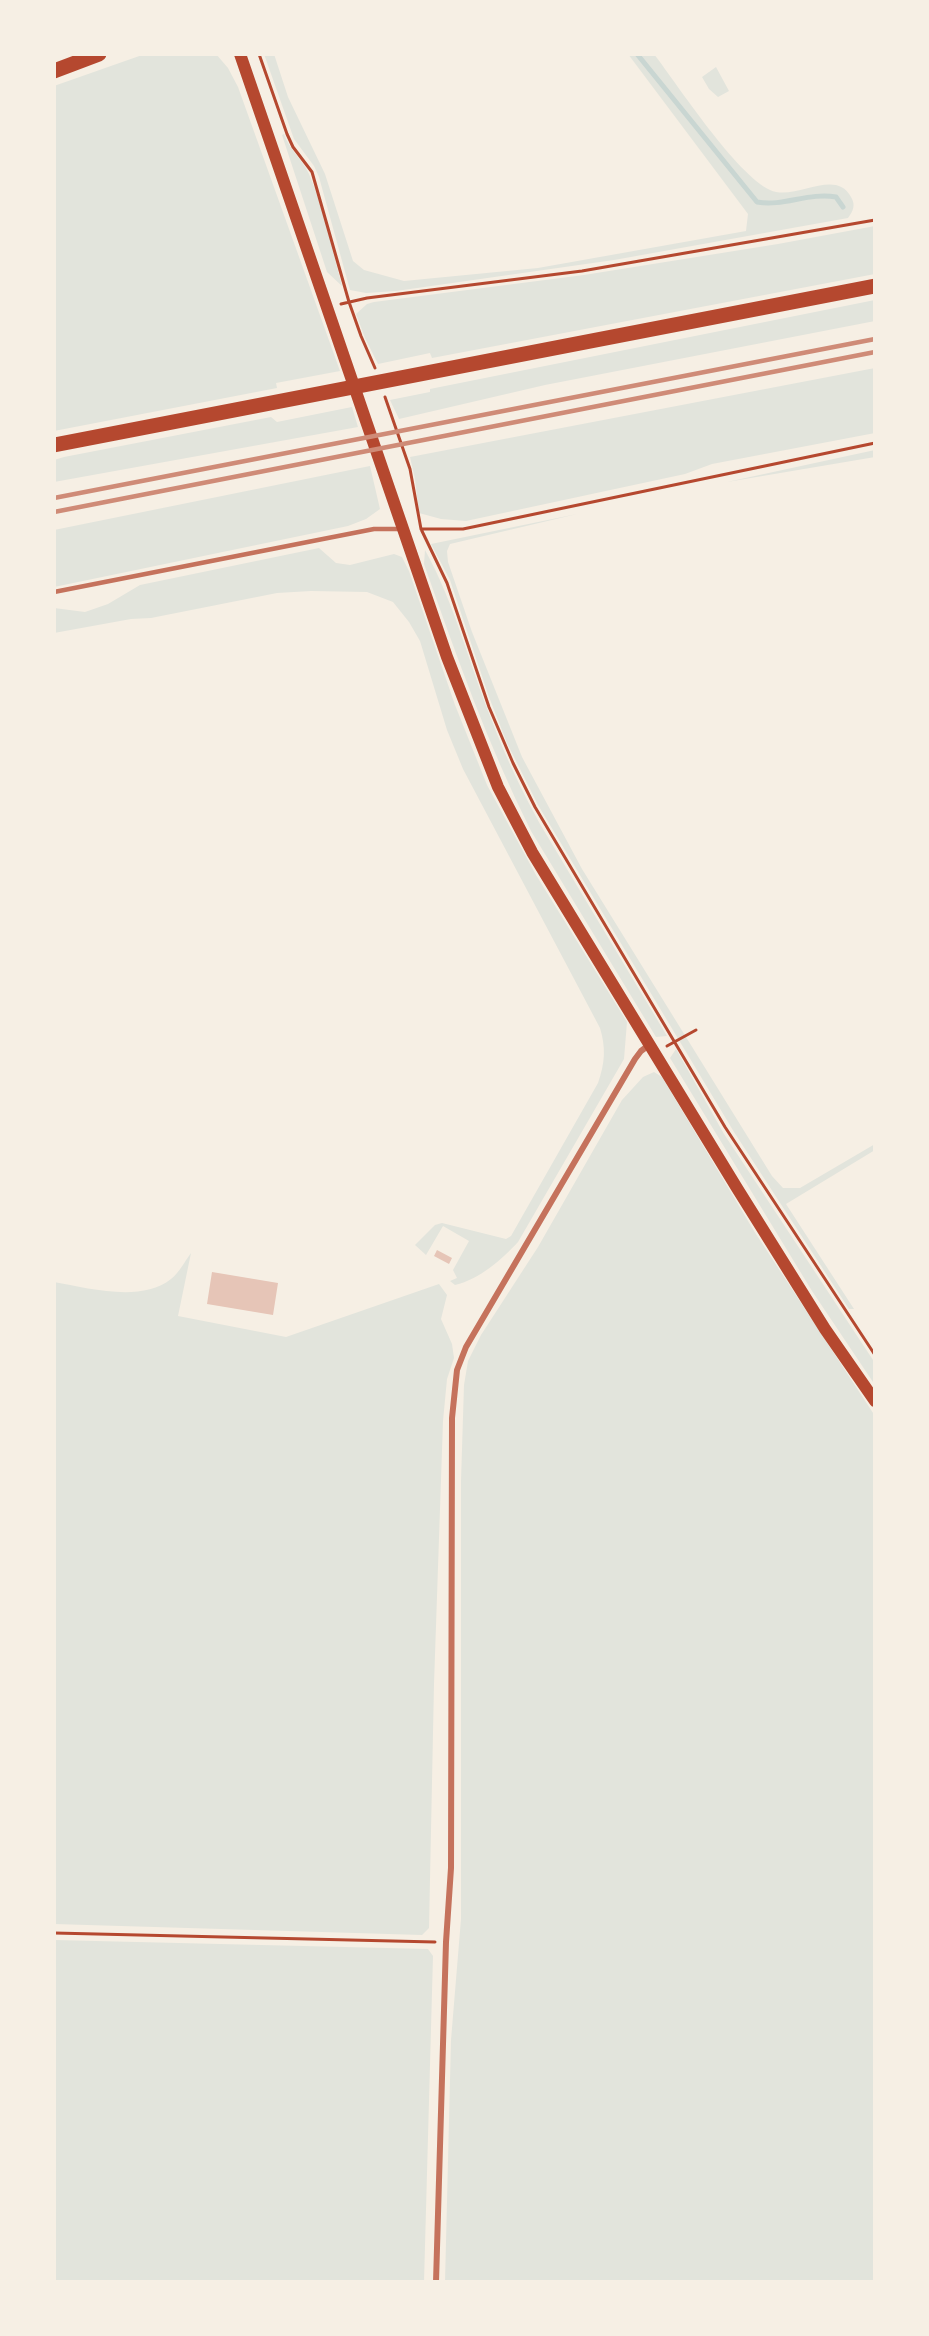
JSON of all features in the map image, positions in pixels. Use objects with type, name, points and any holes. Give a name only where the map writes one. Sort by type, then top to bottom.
[{"type":"main road","points":[[54,71],[99,54]]},
{"type":"main road","points":[[240,54],[465,706],[498,787],[532,852],[814,1311],[875,1401]]},
{"type":"main road","points":[[54,445],[875,286]]},
{"type":"street","points":[[436,2282],[446,1942],[451,1868],[452,1418],[457,1370],[466,1347],[629,1070],[641,1051],[653,1049]]},
{"type":"lane","points":[[54,592],[340,536],[374,530],[403,529]]},
{"type":"path","points":[[260,54],[287,134],[293,147],[312,172],[339,259],[349,302],[376,371]]},
{"type":"path","points":[[327,308],[349,302],[582,271],[875,220]]},
{"type":"path","points":[[383,393],[410,469],[421,529],[447,582],[489,707],[513,763],[536,807],[725,1127],[875,1355]]},
{"type":"path","points":[[403,529],[463,528],[875,443]]},
{"type":"path","points":[[653,1049],[696,1030]]},
{"type":"path","points":[[54,1933],[446,1942]]},
{"type":"shaded area","points":[[145,54],[216,54],[228,68],[238,87],[340,371],[276,383],[277,388],[54,431],[54,86]]},
{"type":"shaded area","points":[[264,54],[274,54],[288,97],[325,174],[353,261],[364,270],[404,281],[538,268],[746,231],[748,214],[628,54],[654,54],[725,149],[756,181],[780,193],[835,185],[844,189],[851,197],[853,208],[848,218],[614,260],[396,291],[366,293],[350,290],[319,177],[314,166],[294,139]]},
{"type":"shaded area","points":[[716,67],[729,91],[718,97],[709,89],[702,77]]},
{"type":"shaded area","points":[[284,134],[309,174],[314,187],[342,286],[327,272],[282,135]]},
{"type":"shaded area","points":[[875,226],[875,274],[432,358],[430,353],[378,364],[356,314],[367,304],[374,302],[584,275]]},
{"type":"shaded area","points":[[875,300],[875,321],[545,385],[399,419],[390,400],[430,392],[430,389]]},
{"type":"shaded area","points":[[875,368],[875,433],[712,464],[685,474],[466,521],[441,519],[419,513],[410,457]]},
{"type":"shaded area","points":[[352,407],[358,427],[54,482],[54,460],[64,457],[271,417],[277,422]]},
{"type":"shaded area","points":[[875,450],[875,457],[727,482]]},
{"type":"shaded area","points":[[370,466],[380,509],[366,519],[348,526],[54,587],[54,530]]},
{"type":"shaded area","points":[[577,514],[450,544],[447,551],[448,562],[472,632],[522,757],[582,869],[772,1176],[783,1188],[800,1188],[875,1144],[875,1150],[786,1204],[854,1309],[849,1309],[734,1132],[538,805],[507,743],[489,697],[450,580],[431,544]]},
{"type":"shaded area","points":[[319,548],[336,563],[350,565],[394,554],[402,557],[409,571],[455,705],[487,785],[536,875],[627,1022],[624,1059],[518,1242],[481,1274],[455,1285],[450,1281],[457,1278],[453,1270],[469,1241],[443,1226],[426,1255],[415,1245],[435,1225],[442,1223],[506,1239],[511,1236],[598,1083],[604,1049],[600,1028],[463,769],[447,730],[420,641],[409,622],[393,602],[367,592],[311,591],[277,593],[151,618],[131,619],[54,633],[54,608],[85,612],[108,604],[140,585]]},
{"type":"shaded area","points":[[425,550],[445,591],[497,734],[520,786],[540,824],[667,1036],[656,1037],[531,831],[515,799],[461,666],[424,564]]},
{"type":"shaded area","points":[[676,1049],[724,1134],[875,1363],[875,1385],[812,1291],[670,1058]]},
{"type":"shaded area","points":[[654,1072],[662,1077],[754,1231],[875,1416],[875,2282],[445,2282],[451,2040],[461,1919],[461,1481],[464,1385],[468,1361],[481,1335],[538,1247],[622,1100],[643,1077]]},
{"type":"shaded area","points":[[191,1253],[178,1316],[286,1337],[439,1284],[447,1295],[441,1319],[452,1344],[454,1358],[447,1379],[443,1421],[429,1928],[422,1935],[54,1924],[54,1282],[114,1292],[145,1290],[171,1279]]},
{"type":"shaded area","points":[[54,1940],[428,1949],[433,1956],[424,2282],[54,2282]]},
{"type":"building","points":[[437,1250],[452,1258],[449,1264],[434,1256]]},
{"type":"building","points":[[212,1272],[278,1283],[273,1315],[207,1304]]},
{"type":"waterway","points":[[637,54],[757,202],[777,203],[826,196],[836,197],[843,207]]},
{"type":"railway","points":[[54,498],[875,339]]},
{"type":"railway","points":[[54,512],[875,352]]}]
